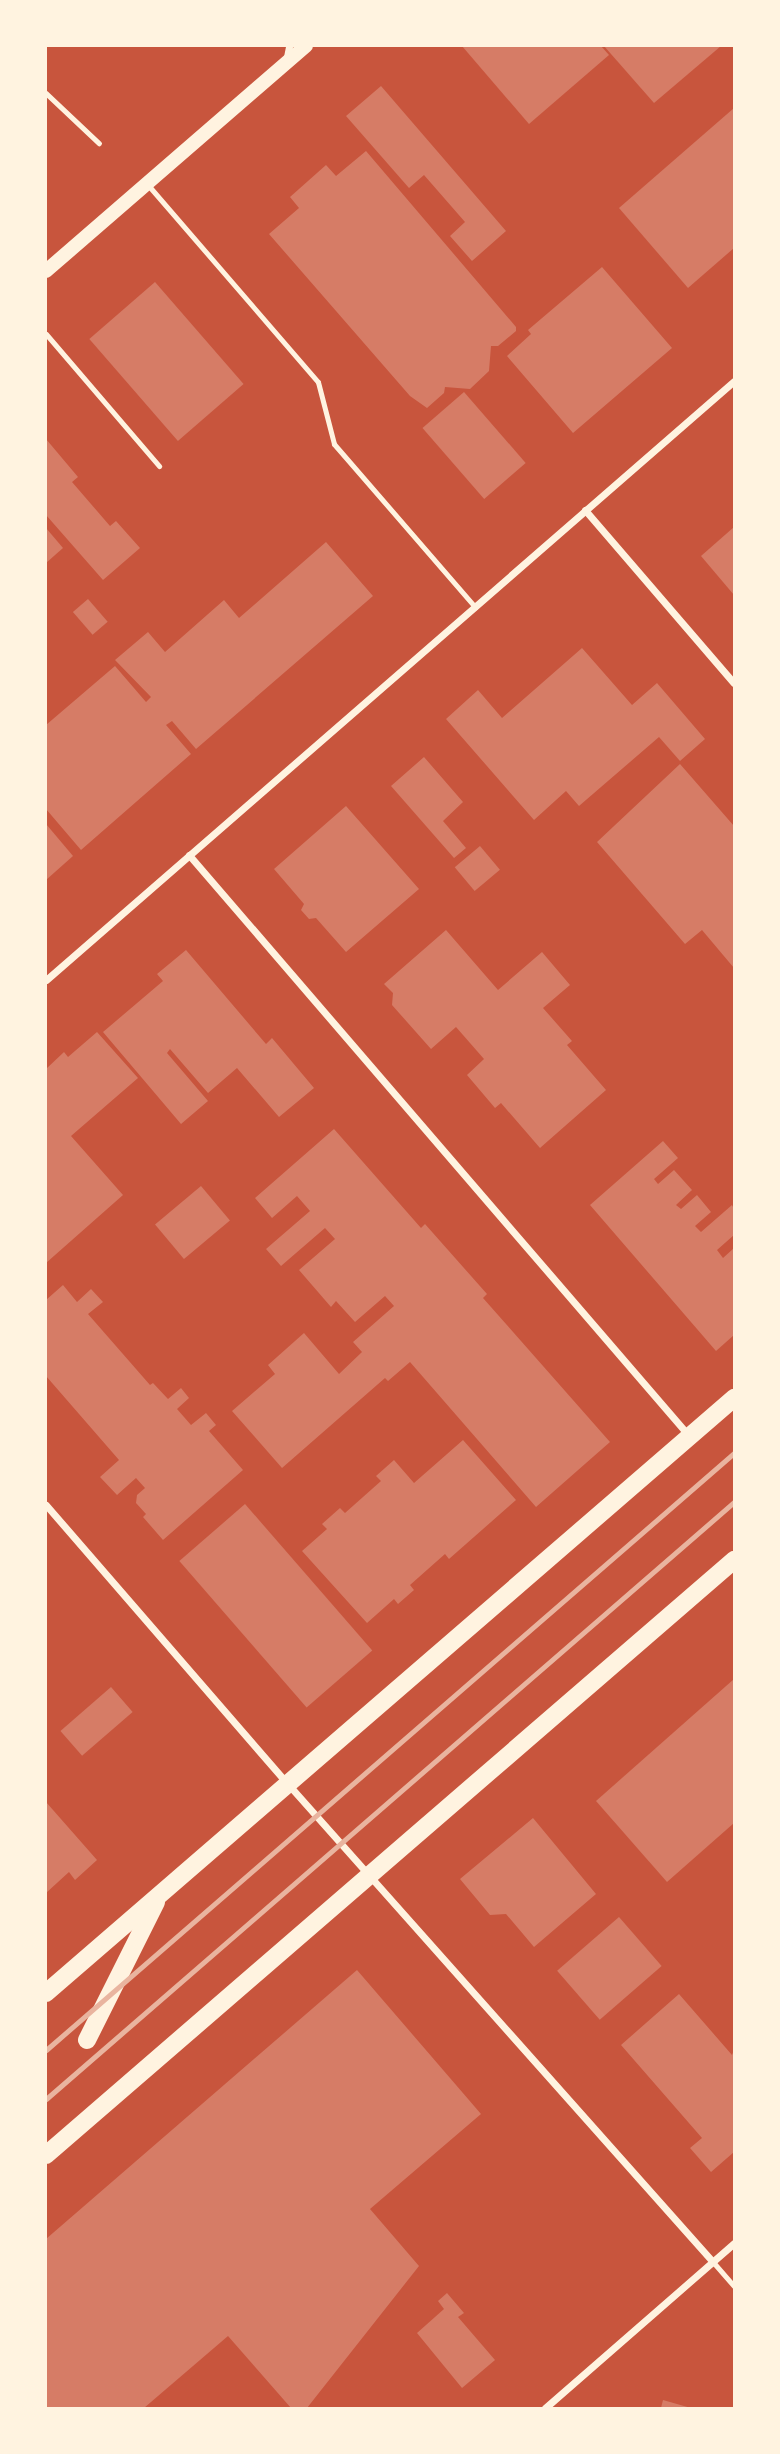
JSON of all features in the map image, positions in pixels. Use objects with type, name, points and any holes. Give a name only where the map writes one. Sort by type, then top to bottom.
[{"type":"main road","points":[[46,271],[306,46]]},
{"type":"main road","points":[[46,1993],[734,1398]]},
{"type":"main road","points":[[46,2155],[734,1559]]},
{"type":"main road","points":[[87,2039],[160,1893]]},
{"type":"street","points":[[286,63],[289,46]]},
{"type":"street","points":[[46,980],[734,381]]},
{"type":"street","points":[[585,510],[734,683]]},
{"type":"street","points":[[189,855],[690,1437]]},
{"type":"street","points":[[46,1505],[368,1876],[713,2262]]},
{"type":"street","points":[[545,2409],[734,2243]]},
{"type":"lane","points":[[146,184],[318,382],[334,444],[475,607]]},
{"type":"lane","points":[[46,334],[159,466]]},
{"type":"lane","points":[[713,2262],[734,2287]]},
{"type":"path","points":[[46,93],[99,144]]},
{"type":"building","points":[[462,46],[601,46],[609,55],[529,124]]},
{"type":"building","points":[[604,46],[721,46],[654,103]]},
{"type":"building","points":[[381,86],[506,231],[472,261],[450,236],[465,222],[424,175],[409,188],[346,116]]},
{"type":"building","points":[[734,108],[734,248],[688,288],[619,208]]},
{"type":"building","points":[[366,151],[516,327],[516,331],[498,346],[491,346],[489,371],[470,389],[445,387],[444,393],[427,408],[410,396],[269,234],[299,208],[290,197],[326,165],[336,176]]},
{"type":"building","points":[[602,267],[672,348],[573,433],[507,356],[531,334],[528,330]]},
{"type":"building","points":[[155,282],[244,384],[178,441],[89,339]]},
{"type":"building","points":[[464,392],[526,463],[484,499],[422,428]]},
{"type":"building","points":[[46,439],[78,477],[72,482],[110,526],[116,521],[140,548],[103,580],[46,515]]},
{"type":"building","points":[[734,527],[734,595],[701,556]]},
{"type":"building","points":[[46,528],[63,548],[46,563]]},
{"type":"building","points":[[326,542],[373,596],[196,749],[172,721],[166,725],[191,754],[81,850],[46,809],[46,725],[115,666],[146,702],[151,697],[115,660],[148,632],[165,652],[224,600],[239,618]]},
{"type":"building","points":[[88,599],[108,622],[93,635],[73,612]]},
{"type":"building","points":[[582,648],[632,705],[657,683],[705,739],[680,761],[659,737],[579,806],[566,791],[534,820],[446,719],[478,690],[502,718]]},
{"type":"building","points":[[424,757],[463,802],[443,821],[466,848],[454,858],[391,786]]},
{"type":"building","points":[[680,764],[734,826],[734,968],[702,930],[685,944],[597,842]]},
{"type":"building","points":[[346,806],[419,889],[346,952],[316,918],[309,919],[301,910],[304,904],[274,869]]},
{"type":"building","points":[[46,824],[73,856],[46,880]]},
{"type":"building","points":[[480,846],[500,870],[475,891],[455,867]]},
{"type":"building","points":[[446,930],[498,990],[542,952],[570,985],[543,1008],[572,1041],[567,1045],[606,1090],[540,1148],[501,1103],[495,1108],[467,1075],[484,1059],[456,1027],[431,1049],[392,1005],[393,993],[384,984]]},
{"type":"building","points":[[186,950],[266,1044],[272,1038],[314,1088],[279,1117],[237,1068],[208,1093],[170,1049],[167,1053],[208,1101],[181,1124],[103,1032],[163,981],[157,974]]},
{"type":"building","points":[[97,1032],[138,1078],[71,1136],[123,1195],[46,1263],[46,1069],[64,1052],[68,1057]]},
{"type":"building","points":[[334,1129],[421,1228],[425,1224],[487,1294],[483,1298],[610,1442],[536,1507],[410,1362],[388,1381],[385,1378],[282,1468],[232,1411],[275,1374],[268,1365],[304,1333],[339,1374],[362,1352],[353,1342],[394,1306],[385,1296],[355,1322],[336,1301],[331,1307],[299,1270],[335,1239],[325,1228],[281,1266],[266,1249],[310,1211],[297,1196],[272,1218],[255,1198]]},
{"type":"building","points":[[663,1141],[678,1158],[654,1179],[658,1184],[674,1170],[692,1190],[676,1205],[681,1209],[697,1195],[711,1212],[695,1226],[701,1232],[732,1205],[734,1209],[734,1235],[717,1250],[723,1258],[734,1248],[734,1335],[716,1351],[590,1205]]},
{"type":"building","points":[[201,1186],[230,1220],[184,1259],[155,1225]]},
{"type":"building","points":[[63,1285],[77,1302],[91,1289],[103,1302],[88,1314],[150,1385],[153,1383],[168,1399],[181,1388],[189,1398],[177,1409],[191,1425],[206,1413],[216,1425],[209,1431],[243,1470],[163,1540],[143,1517],[146,1514],[136,1503],[137,1495],[145,1488],[136,1478],[117,1495],[100,1477],[119,1460],[46,1376],[46,1300]]},
{"type":"building","points":[[463,1440],[516,1500],[449,1559],[445,1554],[410,1585],[414,1590],[398,1604],[394,1599],[367,1623],[302,1551],[327,1529],[322,1524],[340,1508],[345,1513],[381,1481],[376,1476],[394,1460],[414,1483]]},
{"type":"building","points":[[245,1504],[372,1650],[307,1707],[179,1561]]},
{"type":"building","points":[[734,1679],[734,1823],[667,1882],[596,1801]]},
{"type":"building","points":[[111,1687],[133,1712],[82,1756],[60,1731]]},
{"type":"building","points":[[46,1802],[97,1860],[75,1880],[69,1872],[46,1893]]},
{"type":"building","points":[[533,1818],[596,1894],[534,1947],[506,1914],[490,1915],[460,1879]]},
{"type":"building","points":[[619,1917],[662,1966],[600,2020],[557,1971]]},
{"type":"building","points":[[357,1970],[481,2114],[370,2209],[419,2266],[307,2408],[291,2408],[228,2336],[144,2408],[46,2408],[46,2239]]},
{"type":"building","points":[[679,1994],[732,2055],[734,2050],[734,2152],[711,2172],[690,2148],[702,2138],[621,2045]]},
{"type":"building","points":[[447,2293],[464,2313],[458,2317],[495,2360],[462,2388],[417,2333],[444,2309],[438,2301]]},
{"type":"building","points":[[663,2400],[691,2408],[661,2408]]},
{"type":"railway","points":[[46,2050],[734,1453]]},
{"type":"railway","points":[[46,2099],[734,1502]]}]
